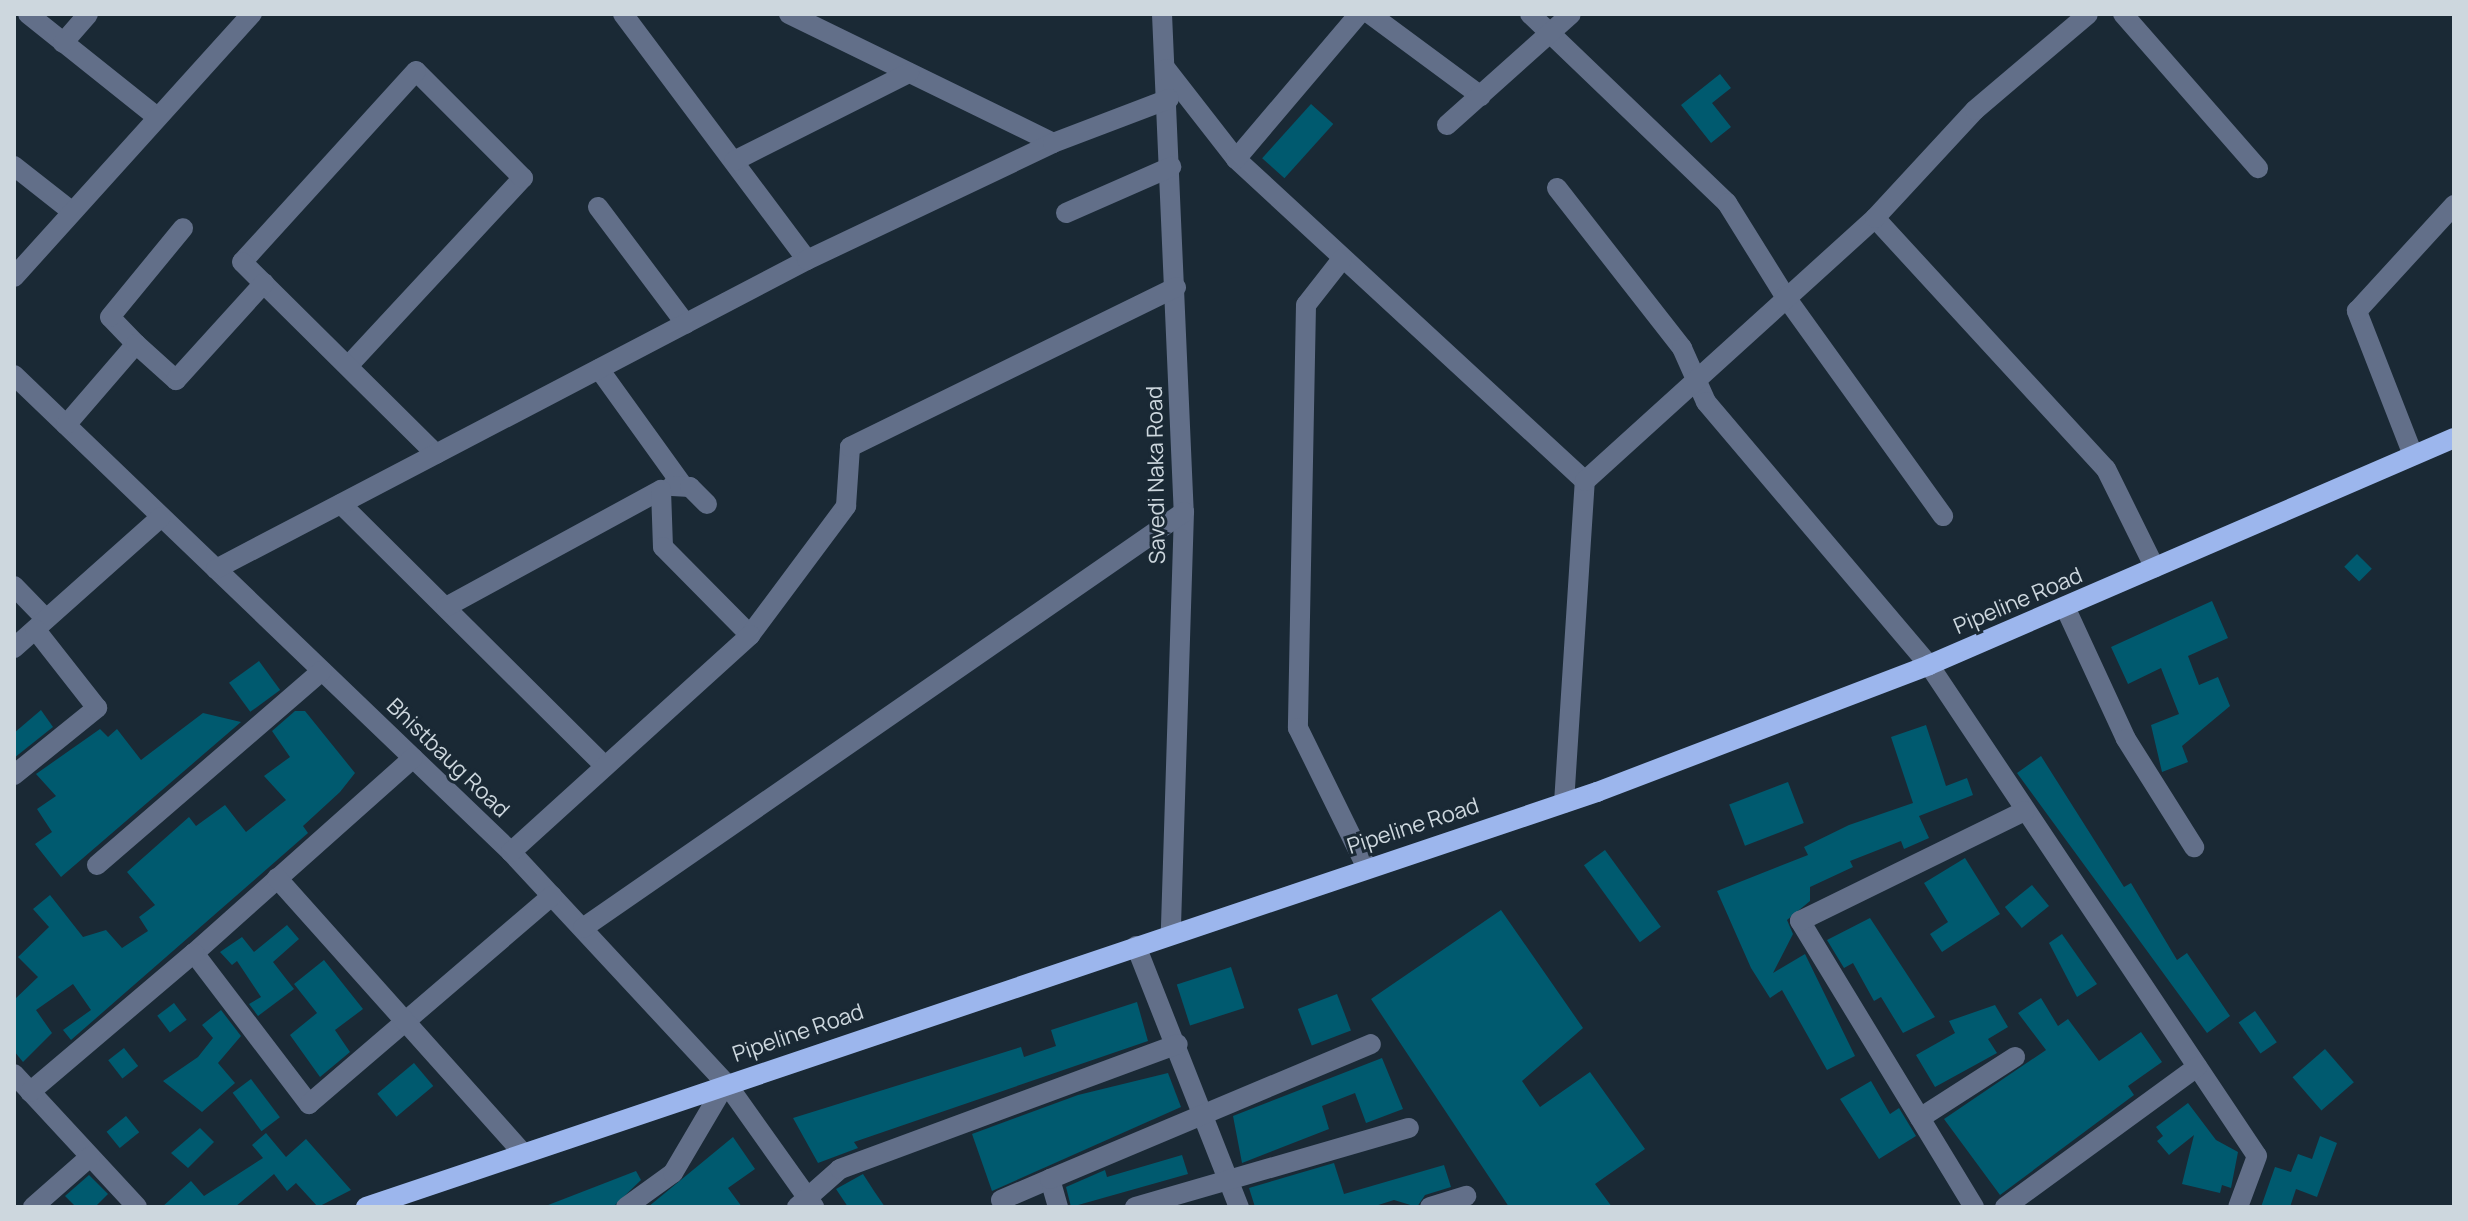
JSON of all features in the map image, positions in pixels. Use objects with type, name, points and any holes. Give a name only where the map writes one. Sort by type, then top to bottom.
[{"type":"main road","name":"Pipeline Road","points":[[366,1207],[392,1203],[520,1150],[1171,935],[1366,866],[1564,803],[1929,665],[2454,438]]},
{"type":"street","points":[[28,14],[156,116]]},
{"type":"street","points":[[63,43],[88,14]]},
{"type":"street","points":[[14,277],[70,210],[252,14]]},
{"type":"street","points":[[623,14],[807,260]]},
{"type":"street","points":[[789,14],[815,20],[909,73],[1053,143]]},
{"type":"street","name":"Savedi Naka Road","points":[[1162,14],[1169,99],[1184,512],[1171,935]]},
{"type":"street","points":[[1236,159],[1359,14]]},
{"type":"street","points":[[1370,14],[1481,96]]},
{"type":"street","points":[[1530,14],[1553,30],[1727,203],[1785,296],[1943,516]]},
{"type":"street","points":[[1447,125],[1571,14]]},
{"type":"street","points":[[1564,803],[1585,481],[1785,296],[1875,218],[1975,110],[2088,14]]},
{"type":"street","points":[[2123,14],[2258,168]]},
{"type":"street","points":[[1164,66],[1236,159],[1585,481]]},
{"type":"street","points":[[348,366],[523,178],[416,71],[242,262],[436,454]]},
{"type":"street","points":[[734,161],[909,73]]},
{"type":"street","points":[[216,569],[807,260],[1053,143],[1169,99]]},
{"type":"street","points":[[14,166],[70,210]]},
{"type":"street","points":[[1066,213],[1171,167]]},
{"type":"street","points":[[1557,188],[1682,348],[1706,402],[1929,665],[2257,1156],[2238,1207]]},
{"type":"street","points":[[2413,455],[2357,311],[2454,205]]},
{"type":"street","points":[[598,207],[686,324]]},
{"type":"street","points":[[1875,218],[2106,469],[2155,568]]},
{"type":"street","points":[[183,228],[110,317],[176,380],[264,283]]},
{"type":"street","points":[[1342,259],[1306,305],[1298,728],[1366,866]]},
{"type":"street","points":[[511,852],[603,764],[750,635],[846,506],[850,447],[1176,287]]},
{"type":"street","points":[[66,425],[136,344]]},
{"type":"street","points":[[599,369],[681,483],[707,504]]},
{"type":"street","name":"Bhistbaug Road","points":[[14,375],[511,852],[726,1083],[806,1204]]},
{"type":"street","points":[[446,607],[661,490],[681,483]]},
{"type":"street","points":[[661,490],[663,547],[750,635]]},
{"type":"street","points":[[341,504],[603,764]]},
{"type":"street","points":[[583,928],[1184,512]]},
{"type":"street","points":[[14,648],[161,517]]},
{"type":"street","points":[[14,586],[97,708],[14,775]]},
{"type":"street","points":[[2065,607],[2126,739],[2194,847]]},
{"type":"street","points":[[97,865],[322,671]]},
{"type":"street","points":[[30,1092],[194,953],[413,758]]},
{"type":"street","points":[[1974,1207],[1800,921],[2025,811]]},
{"type":"street","points":[[277,878],[520,1150]]},
{"type":"street","points":[[194,953],[309,1104],[552,896]]},
{"type":"street","points":[[1136,946],[1178,1044],[1239,1207]]},
{"type":"street","points":[[806,1204],[840,1169],[1178,1044]]},
{"type":"street","points":[[1001,1200],[1371,1044]]},
{"type":"street","points":[[1920,1118],[2015,1057]]},
{"type":"street","points":[[2005,1207],[2197,1067]]},
{"type":"street","points":[[14,1074],[137,1207]]},
{"type":"street","points":[[626,1207],[673,1173],[726,1083]]},
{"type":"street","points":[[1135,1207],[1409,1128]]},
{"type":"street","points":[[33,1207],[90,1157]]},
{"type":"street","points":[[1050,1179],[1058,1207]]},
{"type":"street","points":[[1430,1207],[1466,1196]]},
{"type":"building","points":[[1720,74],[1731,88],[1712,103],[1731,127],[1711,143],[1681,105]]},
{"type":"building","points":[[1311,104],[1333,124],[1284,178],[1262,158]]},
{"type":"building","points":[[2357,554],[2372,569],[2359,582],[2344,567]]},
{"type":"building","points":[[2212,601],[2228,638],[2188,656],[2199,685],[2218,677],[2230,706],[2182,746],[2188,762],[2162,772],[2151,725],[2179,714],[2161,668],[2128,684],[2111,647]]},
{"type":"building","points":[[259,661],[280,690],[250,712],[229,683]]},
{"type":"building","points":[[41,710],[53,727],[14,758],[14,733]]},
{"type":"building","points":[[295,711],[305,711],[355,773],[340,792],[303,826],[308,833],[71,1040],[63,1030],[91,1010],[73,984],[36,1010],[52,1033],[23,1062],[14,1051],[14,1000],[38,977],[18,957],[49,927],[33,909],[50,895],[83,937],[106,930],[122,948],[148,931],[139,917],[155,905],[127,872],[189,817],[196,826],[225,805],[246,832],[286,800],[264,776],[290,757],[272,731]]},
{"type":"building","points":[[203,713],[241,722],[61,877],[35,844],[52,832],[37,809],[56,796],[36,774],[100,729],[108,737],[117,729],[141,760]]},
{"type":"building","points":[[1926,725],[1946,786],[1967,778],[1973,795],[1919,816],[1929,838],[1904,849],[1901,841],[1850,861],[1853,867],[1810,887],[1810,901],[1787,920],[1793,934],[1773,973],[1805,954],[1855,1056],[1827,1070],[1782,990],[1770,998],[1751,968],[1717,891],[1808,855],[1804,847],[1849,825],[1913,803],[1891,737]]},
{"type":"building","points":[[2041,756],[2124,887],[2131,883],[2177,960],[2187,953],[2230,1016],[2207,1033],[2017,773]]},
{"type":"building","points":[[1788,782],[1804,823],[1745,846],[1729,805]]},
{"type":"building","points":[[1605,850],[1661,927],[1640,942],[1584,865]]},
{"type":"building","points":[[1965,858],[2000,914],[1942,952],[1930,934],[1948,922],[1924,883]]},
{"type":"building","points":[[2032,885],[2049,906],[2022,928],[2005,907]]},
{"type":"building","points":[[1501,910],[1583,1028],[1522,1081],[1540,1107],[1590,1072],[1645,1149],[1595,1184],[1612,1207],[1509,1207],[1371,999]]},
{"type":"building","points":[[1870,918],[1935,1017],[1903,1033],[1881,997],[1874,1001],[1853,963],[1844,968],[1827,940]]},
{"type":"building","points":[[287,925],[299,939],[273,962],[294,989],[258,1016],[249,1004],[261,997],[237,961],[232,965],[220,952],[242,937],[254,952]]},
{"type":"building","points":[[2062,934],[2097,984],[2077,997],[2049,943]]},
{"type":"building","points":[[324,960],[363,1009],[335,1030],[350,1052],[320,1077],[290,1035],[317,1013],[294,984]]},
{"type":"building","points":[[1231,967],[1244,1008],[1190,1026],[1177,985]]},
{"type":"building","points":[[1337,994],[1351,1030],[1312,1045],[1298,1009]]},
{"type":"building","points":[[2041,998],[2058,1026],[2068,1019],[2099,1061],[2141,1032],[2162,1062],[2128,1086],[2134,1095],[2000,1195],[1944,1119],[2046,1050],[2018,1013]]},
{"type":"building","points":[[1137,1002],[1148,1041],[854,1142],[858,1148],[818,1163],[793,1118],[1021,1047],[1024,1057],[1056,1046],[1051,1030]]},
{"type":"building","points":[[174,1003],[187,1020],[170,1032],[157,1016]]},
{"type":"building","points":[[1995,1005],[2008,1027],[1988,1039],[1997,1053],[1935,1087],[1916,1055],[1955,1033],[1949,1021]]},
{"type":"building","points":[[221,1010],[241,1036],[218,1063],[235,1083],[202,1112],[163,1081],[198,1057],[213,1038],[202,1025]]},
{"type":"building","points":[[2255,1011],[2277,1042],[2260,1054],[2239,1022]]},
{"type":"building","points":[[124,1048],[138,1066],[122,1078],[108,1060]]},
{"type":"building","points":[[2325,1049],[2354,1082],[2321,1110],[2293,1077]]},
{"type":"building","points":[[1382,1058],[1403,1109],[1366,1123],[1355,1093],[1322,1106],[1329,1129],[1242,1163],[1233,1116]]},
{"type":"building","points":[[414,1063],[433,1086],[397,1117],[377,1094]]},
{"type":"building","points":[[1168,1073],[1181,1107],[992,1191],[972,1134],[1078,1095]]},
{"type":"building","points":[[251,1079],[280,1117],[262,1131],[233,1093]]},
{"type":"building","points":[[1871,1081],[1890,1114],[1899,1108],[1916,1136],[1879,1159],[1840,1099]]},
{"type":"building","points":[[2188,1103],[2216,1140],[2238,1152],[2231,1188],[2222,1185],[2220,1193],[2182,1184],[2194,1135],[2169,1155],[2157,1141],[2163,1136],[2156,1127]]},
{"type":"building","points":[[126,1116],[139,1132],[120,1148],[107,1132]]},
{"type":"building","points":[[200,1128],[214,1142],[188,1168],[171,1153]]},
{"type":"building","points":[[266,1133],[286,1157],[306,1139],[351,1190],[318,1207],[296,1183],[287,1191],[274,1174],[235,1207],[162,1207],[191,1181],[204,1196],[263,1158],[252,1145]]},
{"type":"building","points":[[2320,1136],[2337,1143],[2317,1197],[2296,1189],[2290,1207],[2261,1207],[2275,1167],[2291,1172],[2298,1154],[2312,1159]]},
{"type":"building","points":[[733,1137],[755,1169],[728,1188],[742,1207],[648,1207]]},
{"type":"building","points":[[1182,1155],[1188,1174],[1071,1207],[1066,1187],[1105,1170],[1107,1177]]},
{"type":"building","points":[[1334,1163],[1344,1194],[1444,1165],[1451,1187],[1425,1195],[1417,1207],[1394,1200],[1372,1207],[1255,1207],[1249,1188]]},
{"type":"building","points":[[636,1171],[641,1180],[613,1207],[543,1207]]},
{"type":"building","points":[[863,1174],[885,1207],[848,1207],[836,1189]]},
{"type":"building","points":[[89,1175],[108,1194],[95,1207],[76,1207],[65,1196]]}]
